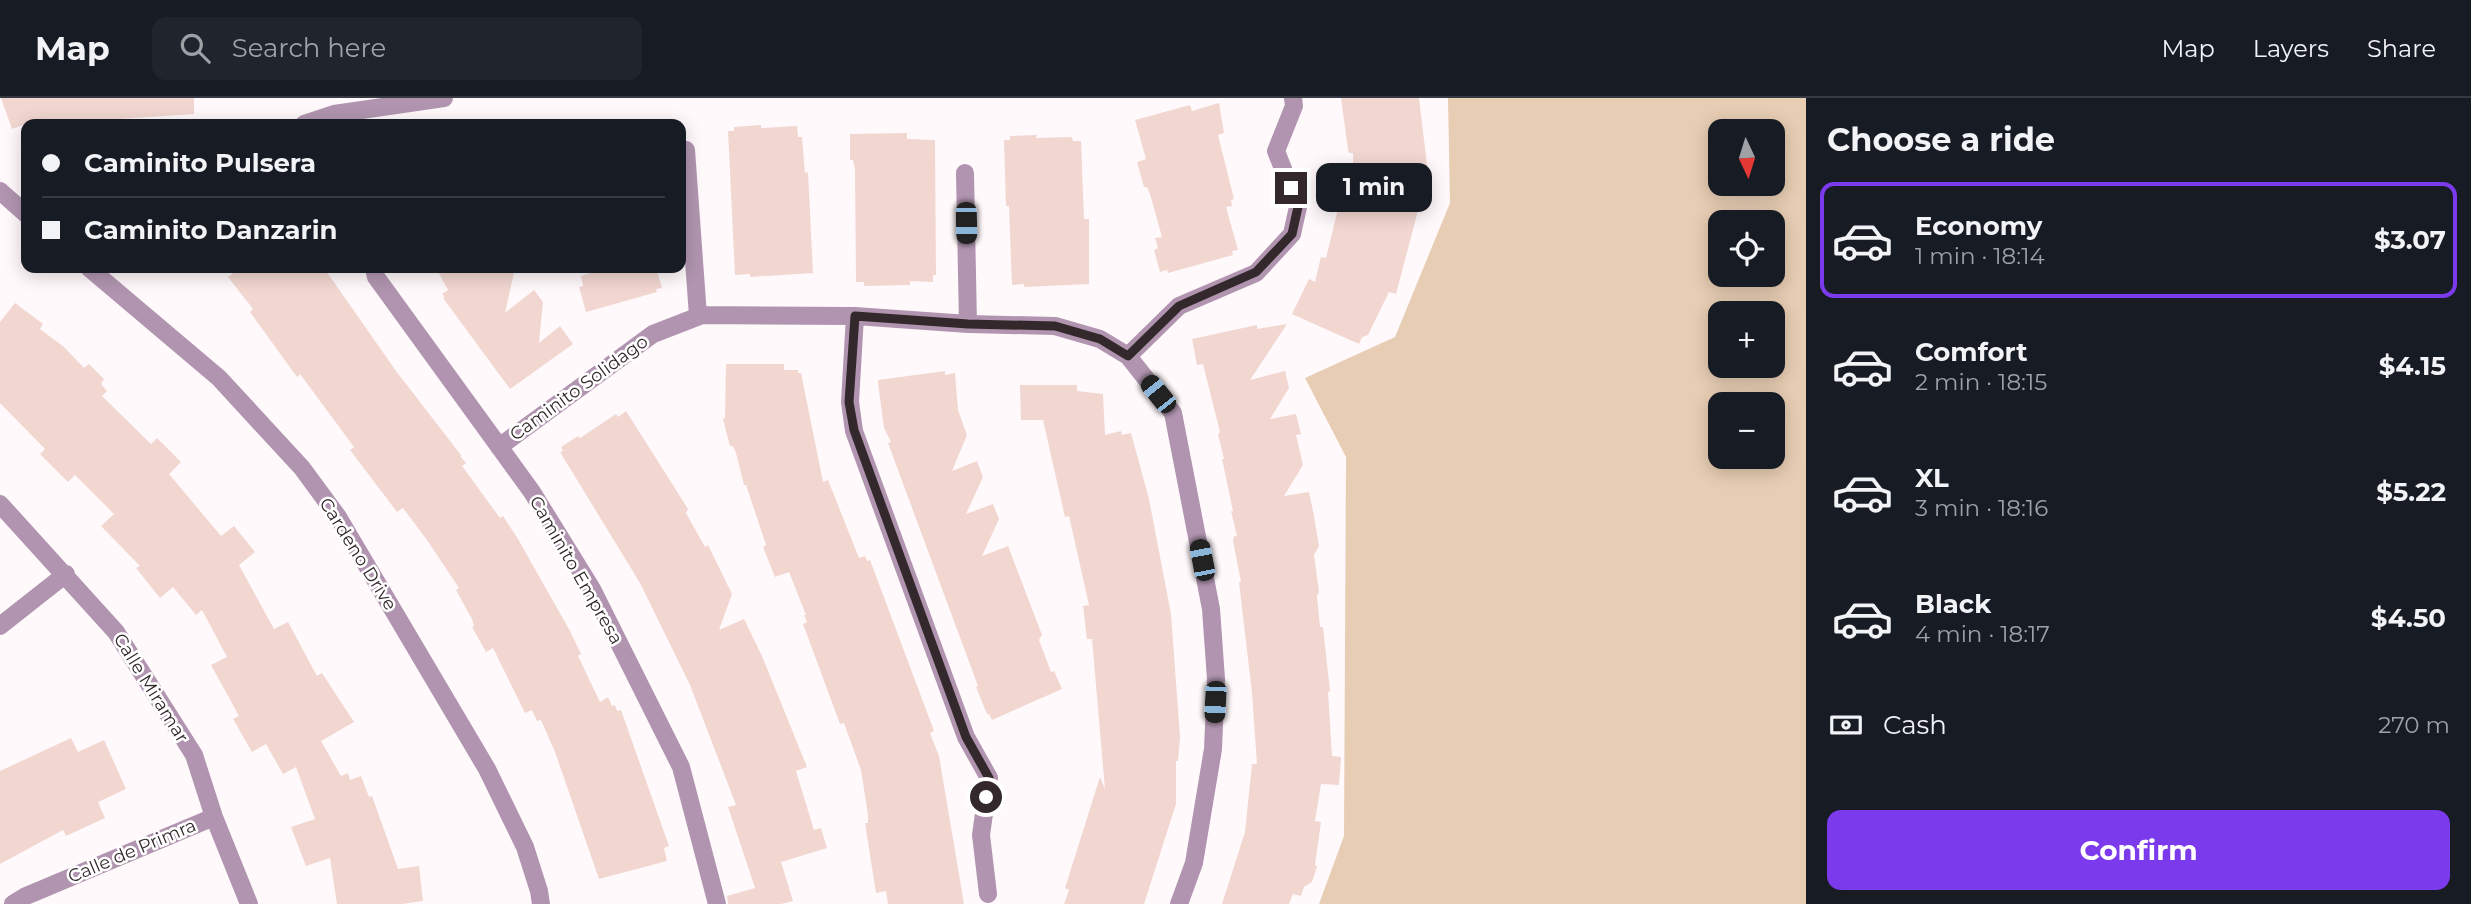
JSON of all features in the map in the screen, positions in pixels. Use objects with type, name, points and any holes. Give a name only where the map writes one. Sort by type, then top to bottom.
[{"type":"street","points":[[319,119],[334,114],[444,98]]},
{"type":"street","points":[[1128,356],[1179,306],[1256,272],[1292,234],[1298,207],[1276,151],[1294,107],[1293,98]]},
{"type":"street","points":[[686,150],[698,316]]},
{"type":"street","points":[[965,173],[968,324]]},
{"type":"street","points":[[0,191],[21,210]]},
{"type":"street","name":"Cardeno Drive","points":[[95,273],[219,378],[302,467],[338,517],[487,769],[525,847],[541,904]]},
{"type":"street","name":"Caminito Empresa","points":[[375,273],[532,492],[592,589],[681,767],[717,904]]},
{"type":"street","name":"Caminito Solidago","points":[[499,446],[653,334],[698,316],[855,316],[968,324],[1055,326],[1100,339],[1128,356],[1173,413],[1211,609],[1216,679],[1213,748],[1194,863],[1179,904]]},
{"type":"street","points":[[855,316],[849,402],[854,430],[966,737],[989,778],[981,835],[988,894]]},
{"type":"street","name":"Calle Miramar","points":[[0,504],[117,632],[194,755],[214,817],[248,904]]},
{"type":"street","points":[[0,626],[66,574]]},
{"type":"street","name":"Calle de Primra","points":[[13,904],[214,817]]},
{"type":"shaded area","points":[[1448,98],[1806,98],[1806,904],[1319,904],[1344,836],[1346,457],[1305,378],[1395,337],[1450,203]]},
{"type":"building","points":[[1,98],[194,98],[194,114],[120,119],[21,119],[21,126],[12,129]]},
{"type":"building","points":[[1341,98],[1419,98],[1428,173],[1431,173],[1432,190],[1427,195],[1427,203],[1420,203],[1396,294],[1389,292],[1368,335],[1362,337],[1359,344],[1292,314],[1309,279],[1315,282],[1321,257],[1326,258],[1338,209],[1343,210],[1343,207],[1354,210],[1353,153],[1348,150]]},
{"type":"building","points":[[1219,103],[1224,133],[1218,135],[1234,199],[1231,200],[1232,206],[1226,207],[1238,250],[1232,251],[1233,255],[1168,273],[1167,270],[1160,272],[1154,250],[1158,248],[1155,238],[1162,237],[1150,194],[1147,187],[1144,187],[1137,162],[1146,159],[1135,120],[1190,105],[1192,111]]},
{"type":"building","points":[[761,125],[761,128],[797,126],[798,137],[802,137],[805,173],[808,172],[813,273],[750,277],[750,274],[735,275],[728,131],[734,131],[734,127]]},
{"type":"building","points":[[907,133],[907,139],[935,140],[936,275],[933,275],[933,282],[910,281],[910,285],[864,286],[864,282],[856,282],[855,169],[853,160],[850,160],[850,134]]},
{"type":"building","points":[[1037,135],[1036,138],[1072,137],[1073,141],[1081,141],[1084,219],[1089,219],[1089,284],[1024,287],[1024,284],[1012,285],[1004,140],[1010,140],[1010,136]]},
{"type":"building","points":[[233,273],[327,273],[396,371],[461,455],[466,463],[462,466],[518,539],[570,631],[581,654],[578,656],[600,702],[608,697],[617,711],[621,710],[669,846],[664,848],[667,861],[599,879],[555,752],[541,720],[537,721],[532,710],[525,713],[493,648],[486,652],[456,590],[459,588],[427,540],[403,508],[397,512],[350,450],[354,447],[300,374],[297,377],[250,312],[253,309],[228,277]]},
{"type":"building","points":[[439,273],[514,273],[505,313],[534,290],[543,302],[539,343],[560,326],[573,344],[510,389],[443,298],[445,297],[442,294],[448,290]]},
{"type":"building","points":[[590,273],[658,273],[662,288],[656,289],[657,292],[586,312],[579,287],[583,286],[581,276]]},
{"type":"building","points":[[15,303],[43,324],[40,329],[64,347],[84,368],[89,364],[104,379],[101,384],[107,391],[102,396],[151,444],[157,438],[181,462],[169,474],[221,536],[234,526],[255,552],[239,565],[274,629],[288,622],[317,676],[322,673],[354,722],[321,741],[341,776],[348,773],[350,780],[361,776],[369,797],[372,796],[398,869],[419,866],[423,901],[402,904],[337,904],[330,858],[306,866],[291,827],[315,819],[296,767],[283,774],[266,744],[252,752],[233,719],[239,716],[211,665],[227,657],[202,610],[196,615],[173,587],[160,598],[136,568],[140,566],[101,526],[114,514],[75,475],[68,482],[40,454],[45,449],[0,403],[0,322]]},
{"type":"building","points":[[1287,324],[1250,380],[1285,371],[1289,388],[1270,419],[1296,414],[1301,434],[1296,435],[1303,465],[1284,496],[1309,492],[1313,511],[1319,546],[1314,555],[1320,627],[1323,627],[1330,691],[1332,756],[1341,757],[1339,785],[1321,784],[1315,821],[1321,822],[1317,866],[1312,882],[1304,887],[1301,896],[1293,894],[1289,904],[1222,904],[1245,832],[1252,764],[1257,764],[1241,582],[1233,541],[1234,536],[1237,536],[1222,459],[1218,434],[1220,432],[1203,364],[1197,365],[1192,339],[1257,325],[1257,329]]},
{"type":"building","points":[[726,364],[784,364],[784,370],[798,370],[798,373],[801,373],[823,482],[828,480],[859,558],[865,556],[867,561],[870,560],[934,731],[930,733],[939,756],[964,904],[888,904],[886,891],[876,893],[865,823],[868,823],[868,815],[861,770],[844,723],[840,724],[803,624],[807,622],[806,615],[789,572],[775,577],[763,547],[766,545],[723,419]]},
{"type":"building","points":[[945,371],[945,375],[955,373],[958,410],[967,435],[952,471],[977,461],[983,477],[966,514],[993,504],[999,519],[982,556],[1008,546],[1042,635],[1039,640],[1051,672],[1054,671],[1062,689],[992,720],[976,687],[978,686],[884,428],[878,380]]},
{"type":"building","points":[[1020,385],[1077,385],[1077,391],[1103,394],[1105,435],[1121,431],[1122,435],[1131,433],[1149,499],[1171,614],[1180,737],[1176,761],[1176,804],[1144,904],[1064,904],[1069,890],[1065,888],[1100,777],[1105,789],[1092,639],[1087,639],[1083,606],[1089,605],[1043,420],[1021,420]]},
{"type":"building","points":[[626,411],[688,509],[686,513],[705,547],[708,545],[732,594],[719,630],[744,619],[807,767],[796,771],[814,830],[821,828],[827,848],[781,862],[793,901],[781,904],[728,904],[727,896],[755,888],[728,807],[736,805],[690,685],[640,583],[560,452],[563,451],[561,447],[578,436],[580,438],[616,414],[618,417]]},
{"type":"building","points":[[71,738],[78,752],[104,740],[126,789],[98,802],[105,818],[66,836],[63,830],[0,864],[0,771]]},
{"type":"route","points":[[986,797],[989,778],[966,737],[854,430],[849,402],[855,316],[968,324],[1055,326],[1100,339],[1128,356],[1179,306],[1256,272],[1292,234],[1298,207],[1291,188]]}]
